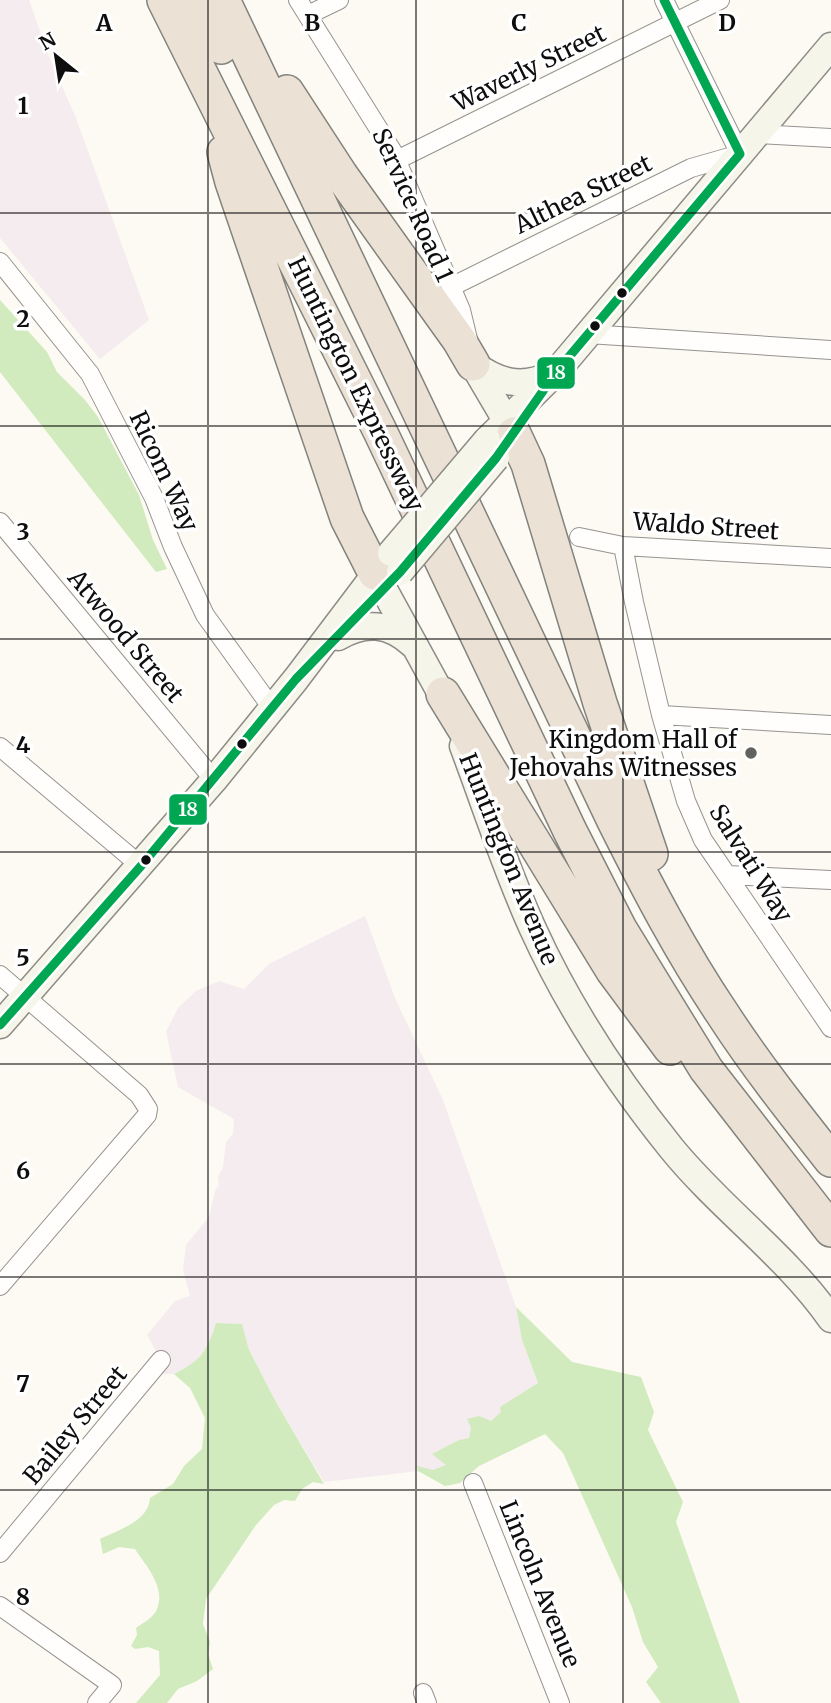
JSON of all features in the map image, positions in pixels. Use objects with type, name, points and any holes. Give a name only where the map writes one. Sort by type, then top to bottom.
[{"type":"highway","points":[[147,0],[199,70],[232,182],[338,492],[352,529],[388,572]]},
{"type":"highway","name":"Huntington Expressway","points":[[164,0],[380,431],[570,831],[620,929],[706,1069],[831,1233]]},
{"type":"highway","points":[[198,0],[312,213],[355,275]]},
{"type":"highway","name":"Huntington Expressway","points":[[223,0],[626,845],[664,919],[722,1013],[831,1160]]},
{"type":"highway","points":[[237,0],[306,123],[459,340],[473,364]]},
{"type":"highway","points":[[501,438],[528,464],[600,704],[655,867],[722,1013]]},
{"type":"highway","points":[[443,694],[633,1000],[714,1102],[831,1233]]},
{"type":"highway","points":[[787,1103],[831,1150]]},
{"type":"main road","points":[[0,1025],[214,780],[296,679],[831,46]]},
{"type":"main road","points":[[473,364],[489,374],[517,384],[535,382],[557,371]]},
{"type":"main road","name":"Service Road 1","points":[[473,364],[501,438]]},
{"type":"main road","name":"Huntington Avenue","points":[[388,572],[418,649],[443,694],[534,930],[584,1025],[619,1078],[674,1151],[704,1185],[787,1266],[831,1319]]},
{"type":"main road","points":[[336,633],[363,626],[382,626],[401,634],[418,649]]},
{"type":"street","points":[[303,8],[339,0]]},
{"type":"street","points":[[664,0],[740,154]]},
{"type":"street","name":"Waverly Street","points":[[397,160],[720,0]]},
{"type":"street","name":"Service Road 1","points":[[303,8],[397,160],[463,318],[473,364]]},
{"type":"street","points":[[757,134],[831,138]]},
{"type":"street","name":"Althea Street","points":[[451,287],[683,172],[707,162],[740,154]]},
{"type":"street","name":"Ricom Way","points":[[0,262],[90,374],[154,498],[173,547],[205,615],[272,708]]},
{"type":"street","points":[[588,334],[831,350]]},
{"type":"street","name":"Atwood Street","points":[[0,522],[214,780]]},
{"type":"street","name":"Waldo Street","points":[[579,537],[623,546],[831,558]]},
{"type":"street","name":"Salvati Way","points":[[623,546],[661,715],[686,801],[703,840],[831,1028]]},
{"type":"street","points":[[661,715],[831,725]]},
{"type":"street","points":[[0,747],[141,866]]},
{"type":"street","points":[[727,875],[831,880]]},
{"type":"street","points":[[0,975],[139,1095],[148,1109],[147,1115],[0,1286]]},
{"type":"street","name":"Bailey Street","points":[[0,1553],[161,1360]]},
{"type":"street","name":"Lincoln Avenue","points":[[473,1483],[560,1703]]},
{"type":"street","points":[[0,1606],[112,1685],[97,1703]]},
{"type":"shaded area","points":[[0,0],[29,0],[48,54],[76,118],[149,320],[100,359],[0,238]]},
{"type":"shaded area","points":[[365,916],[395,998],[443,1100],[516,1307],[522,1340],[538,1383],[501,1407],[501,1412],[491,1422],[471,1428],[470,1438],[459,1440],[433,1454],[446,1465],[432,1471],[417,1467],[418,1471],[324,1482],[276,1402],[249,1350],[241,1324],[216,1323],[209,1345],[194,1364],[174,1374],[159,1374],[161,1360],[147,1335],[175,1301],[190,1296],[183,1270],[186,1245],[209,1217],[219,1185],[218,1177],[223,1167],[226,1142],[233,1134],[234,1119],[178,1087],[166,1032],[178,1008],[196,991],[219,981],[244,989],[269,964]]},
{"type":"green space","points":[[0,300],[47,352],[57,372],[98,417],[139,495],[153,540],[167,569],[156,572],[0,372]]},
{"type":"green space","points":[[516,1307],[572,1362],[641,1377],[654,1412],[648,1430],[683,1502],[676,1522],[740,1703],[661,1703],[646,1682],[658,1667],[643,1642],[632,1607],[563,1453],[545,1434],[479,1466],[460,1483],[445,1486],[418,1471],[417,1466],[433,1470],[446,1465],[432,1454],[459,1440],[469,1438],[471,1428],[467,1419],[479,1416],[491,1421],[501,1412],[500,1407],[538,1383],[522,1340]]},
{"type":"green space","points":[[216,1323],[242,1324],[249,1350],[324,1484],[313,1482],[302,1489],[295,1501],[284,1500],[274,1505],[256,1525],[206,1599],[203,1624],[210,1642],[208,1654],[213,1669],[197,1681],[178,1689],[167,1703],[136,1703],[160,1675],[159,1651],[148,1647],[135,1649],[131,1646],[137,1635],[136,1628],[156,1612],[159,1593],[154,1577],[135,1549],[119,1547],[103,1554],[100,1539],[138,1519],[148,1506],[150,1498],[173,1484],[184,1466],[202,1449],[205,1418],[190,1388],[174,1374],[202,1354]]},
{"type":"transit line","name":"18","points":[[664,0],[740,154]]},
{"type":"transit line","name":"18","points":[[0,1025],[141,866],[296,679],[400,572],[496,458],[557,371],[740,154]]},
{"type":"place","name":"Kingdom Hall of Jehovahs Witnesses","points":[[751,753]]}]
